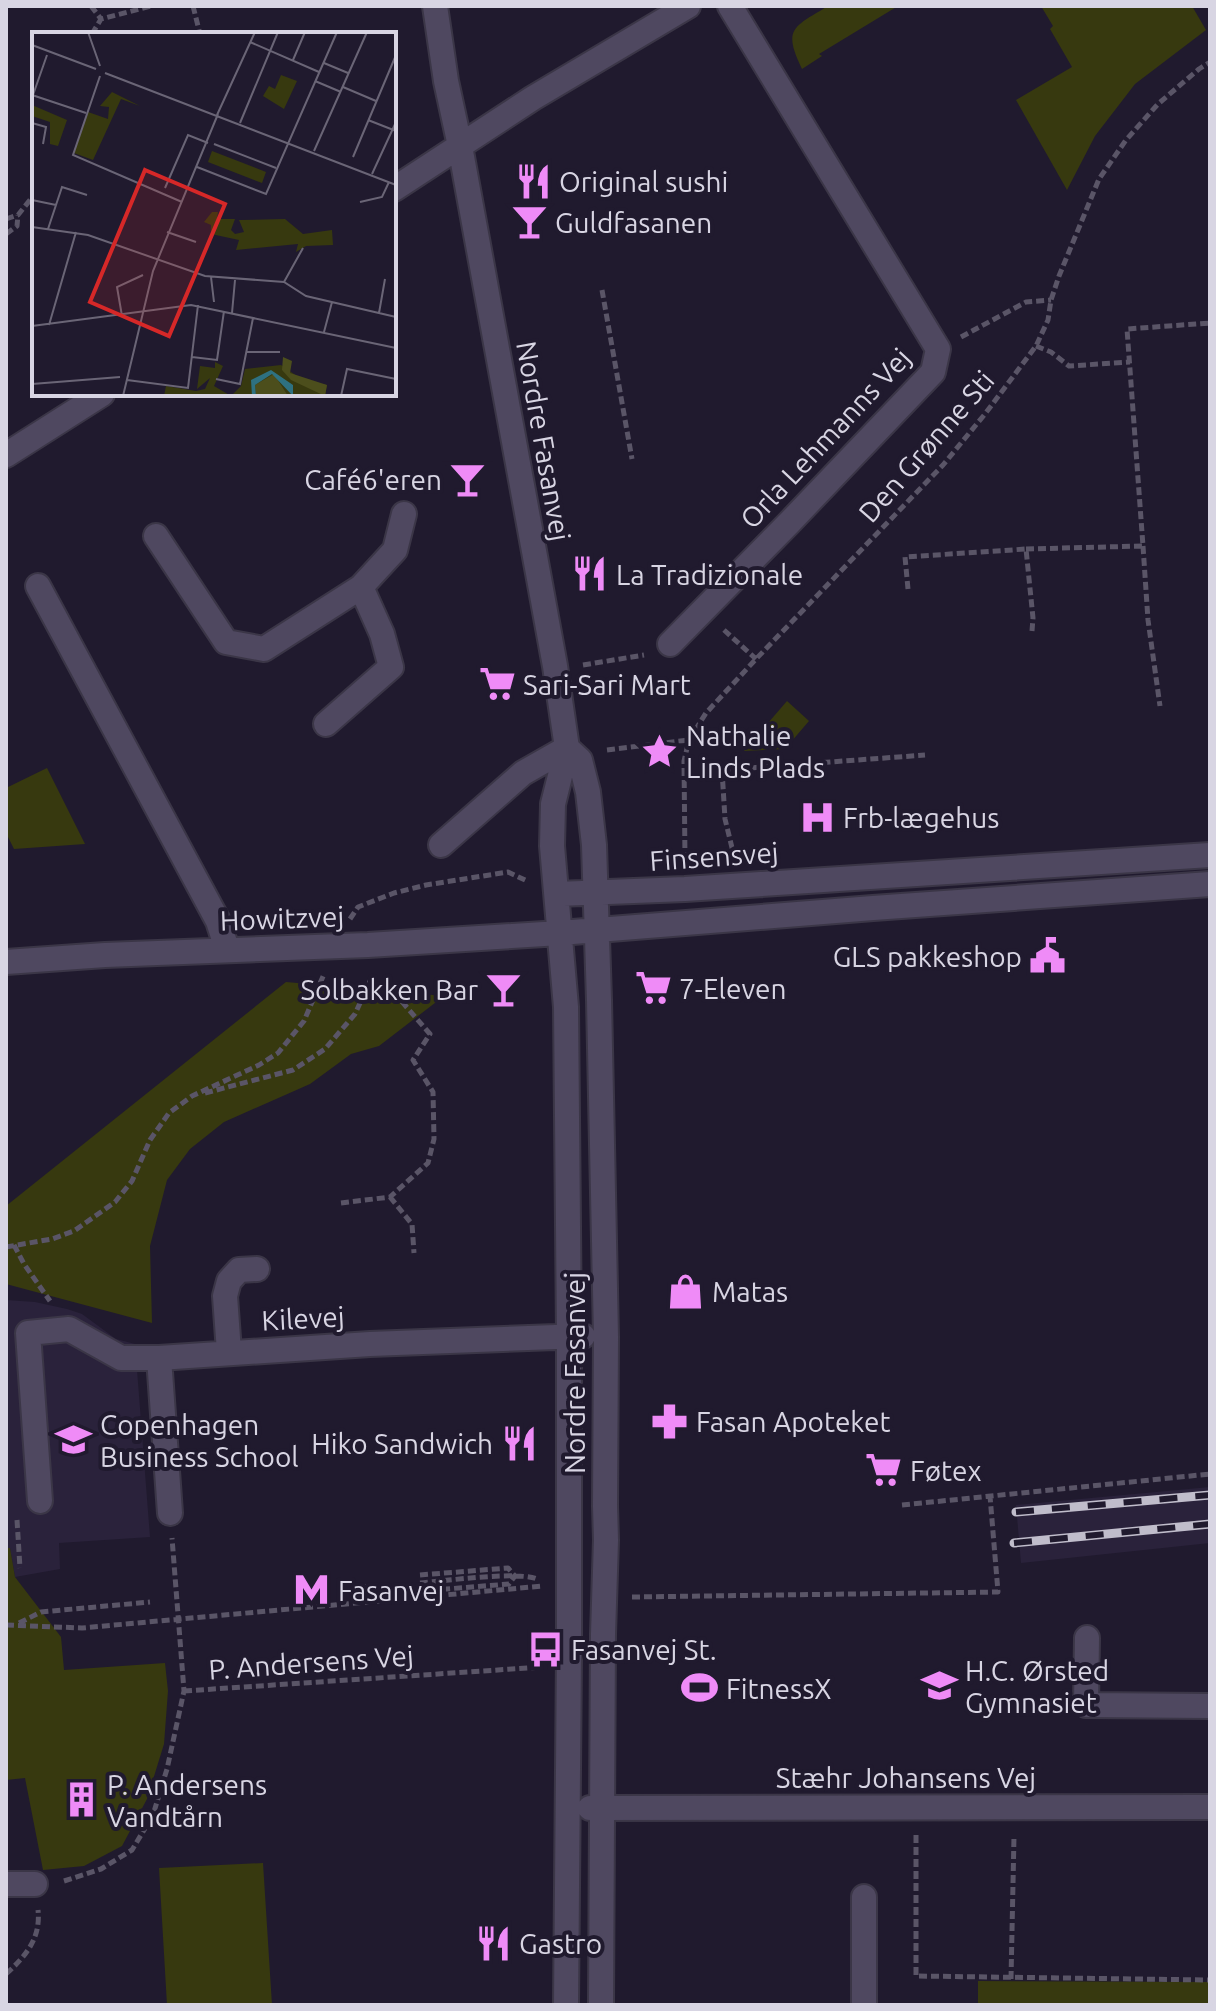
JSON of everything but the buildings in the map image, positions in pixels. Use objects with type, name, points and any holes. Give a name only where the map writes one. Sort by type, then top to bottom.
[{"type":"street","name":"Nordre Fasanvej","points":[[435,6],[446,81],[555,666],[574,754],[588,792],[591,819],[597,931],[606,1337],[601,2005]]},
{"type":"street","points":[[396,188],[533,98],[688,6]]},
{"type":"street","name":"Orla Lehmanns Vej","points":[[670,644],[933,372],[938,349],[730,6]]},
{"type":"street","points":[[6,455],[99,396]]},
{"type":"street","points":[[156,536],[226,642],[264,649],[361,587],[395,550],[404,514]]},
{"type":"street","points":[[38,586],[218,921],[227,949]]},
{"type":"street","points":[[326,724],[391,667],[382,634],[361,587]]},
{"type":"street","name":"Nordre Fasanvej","points":[[566,2005],[569,1335],[566,1007],[552,846],[553,804],[574,754]]},
{"type":"street","points":[[441,845],[523,773],[574,754]]},
{"type":"street","name":"Finsensvej","points":[[557,894],[685,889],[1210,855]]},
{"type":"street","points":[[873,908],[876,877]]},
{"type":"street","points":[[560,933],[1210,884]]},
{"type":"street","name":"Howitzvej","points":[[6,962],[560,933]]},
{"type":"street","points":[[229,1352],[225,1296],[229,1281],[239,1270],[257,1269]]},
{"type":"street","points":[[40,1501],[28,1333],[69,1329]]},
{"type":"street","name":"Kilevej","points":[[69,1329],[121,1358],[569,1335],[606,1337]]},
{"type":"street","points":[[159,1358],[170,1513]]},
{"type":"street","points":[[1087,1638],[1086,1705],[1210,1706]]},
{"type":"street","name":"Stæhr Johansens Vej","points":[[567,1808],[1210,1807]]},
{"type":"street","points":[[6,1884],[35,1884]]},
{"type":"street","points":[[864,1897],[864,2005]]},
{"type":"path","points":[[91,6],[101,19]]},
{"type":"path","points":[[93,32],[101,19],[151,6]]},
{"type":"path","points":[[193,6],[200,32]]},
{"type":"path","name":"Den Grønne Sti","points":[[689,740],[706,713],[943,465],[985,414],[1036,346],[1048,320],[1051,300],[1079,224],[1099,179],[1126,140],[1158,104],[1210,62]]},
{"type":"path","points":[[6,219],[18,215],[32,198]]},
{"type":"path","points":[[6,234],[17,226],[18,215]]},
{"type":"path","points":[[602,290],[632,459]]},
{"type":"path","points":[[938,349],[1026,302],[1051,300]]},
{"type":"path","points":[[1160,706],[1148,620],[1127,329],[1210,323]]},
{"type":"path","points":[[1036,346],[1051,352],[1069,366],[1130,362]]},
{"type":"path","points":[[908,589],[905,557],[1026,549],[1143,546]]},
{"type":"path","points":[[1026,549],[1032,631]]},
{"type":"path","points":[[704,611],[756,659]]},
{"type":"path","points":[[555,666],[593,665],[658,652],[670,644]]},
{"type":"path","points":[[574,754],[689,740],[684,761],[685,889]]},
{"type":"path","points":[[741,884],[725,819],[722,770],[925,755]]},
{"type":"path","points":[[6,1247],[52,1239],[74,1231],[115,1202],[132,1181],[150,1140],[169,1113],[192,1096],[278,1053],[304,1021],[323,980],[330,946],[358,907],[426,885],[508,872],[557,894]]},
{"type":"path","points":[[192,1096],[293,1070],[325,1049],[355,1014],[370,981],[395,944]]},
{"type":"path","points":[[341,1203],[390,1197],[428,1163],[434,1139],[433,1092],[413,1060],[430,1034],[397,996],[370,981]]},
{"type":"path","points":[[390,1197],[412,1224],[414,1253]]},
{"type":"path","points":[[14,1245],[69,1329]]},
{"type":"path","points":[[902,1505],[1210,1474]]},
{"type":"path","points":[[604,1597],[998,1592],[990,1496]]},
{"type":"path","points":[[170,1513],[184,1691]]},
{"type":"path","points":[[420,1575],[508,1568],[515,1576],[509,1584],[421,1591]]},
{"type":"path","points":[[420,1583],[509,1576]]},
{"type":"path","points":[[358,1587],[373,1586]]},
{"type":"path","points":[[6,1625],[82,1628],[548,1586]]},
{"type":"path","points":[[16,1625],[41,1612],[150,1602]]},
{"type":"path","name":"P. Andersens Vej","points":[[35,1884],[69,1881],[101,1869],[132,1850],[153,1815],[167,1769],[184,1691],[569,1667]]},
{"type":"path","points":[[1011,1979],[1014,1806]]},
{"type":"path","points":[[916,1807],[916,1976],[1210,1980]]},
{"type":"path","points":[[6,1974],[32,1947],[39,1919],[35,1884]]},
{"type":"shaded area","points":[[828,6],[898,6],[819,54],[822,56],[802,69],[792,37],[800,24]]},
{"type":"shaded area","points":[[1041,6],[1192,6],[1206,30],[1135,84],[1095,136],[1067,190],[1016,100],[1072,67]]},
{"type":"shaded area","points":[[787,701],[809,721],[785,749],[744,751]]},
{"type":"shaded area","points":[[47,768],[85,844],[14,849],[6,833],[6,788]]},
{"type":"shaded area","points":[[286,982],[444,996],[379,1046],[351,1054],[310,1084],[224,1122],[190,1149],[167,1180],[150,1246],[152,1323],[6,1284],[6,1206]]},
{"type":"shaded area","name":"Copenhagen Business School","points":[[6,1300],[35,1302],[82,1314],[116,1339],[135,1344],[150,1537],[59,1543],[60,1569],[15,1577],[10,1548],[6,1548]]},
{"type":"shaded area","points":[[1210,1487],[1210,1543],[1021,1563],[1016,1505]]},
{"type":"shaded area","points":[[6,1548],[10,1548],[15,1577],[61,1637],[64,1670],[165,1663],[168,1691],[164,1744],[147,1799],[122,1846],[84,1866],[43,1870],[25,1778],[6,1780]]},
{"type":"shaded area","points":[[263,1863],[272,2005],[167,2005],[159,1868]]},
{"type":"shaded area","points":[[978,1981],[1210,1982],[1210,2005],[978,2005]]},
{"type":"railway","points":[[1016,1512],[1210,1495]]},
{"type":"railway","points":[[1014,1543],[1210,1524]]},
{"type":"place","name":"Original sushi","points":[[533,181]]},
{"type":"place","name":"Guldfasanen","points":[[529,222]]},
{"type":"place","name":"Café6'eren","points":[[468,479]]},
{"type":"place","name":"La Tradizionale","points":[[590,574]]},
{"type":"place","name":"Sari-Sari Mart","points":[[497,684]]},
{"type":"place","name":"Nathalie Linds Plads","points":[[660,751]]},
{"type":"place","name":"Frb-lægehus","points":[[817,817]]},
{"type":"place","name":"GLS pakkeshop","points":[[1048,956]]},
{"type":"place","name":"7-Eleven","points":[[653,988]]},
{"type":"place","name":"Solbakken Bar","points":[[504,989]]},
{"type":"place","name":"Matas","points":[[686,1291]]},
{"type":"place","name":"Fasan Apoteket","points":[[670,1421]]},
{"type":"place","name":"Copenhagen Business School","points":[[74,1440]]},
{"type":"place","name":"Hiko Sandwich","points":[[519,1443]]},
{"type":"place","name":"Føtex","points":[[884,1470]]},
{"type":"place","name":"Fasanvej","points":[[312,1590]]},
{"type":"place","name":"Fasanvej St.","points":[[545,1649]]},
{"type":"place","name":"H.C. Ørsted Gymnasiet","points":[[939,1686]]},
{"type":"place","name":"FitnessX","points":[[700,1688]]},
{"type":"place","name":"P. Andersens Vandtårn","points":[[81,1800]]},
{"type":"place","name":"Gastro","points":[[493,1943]]}]
